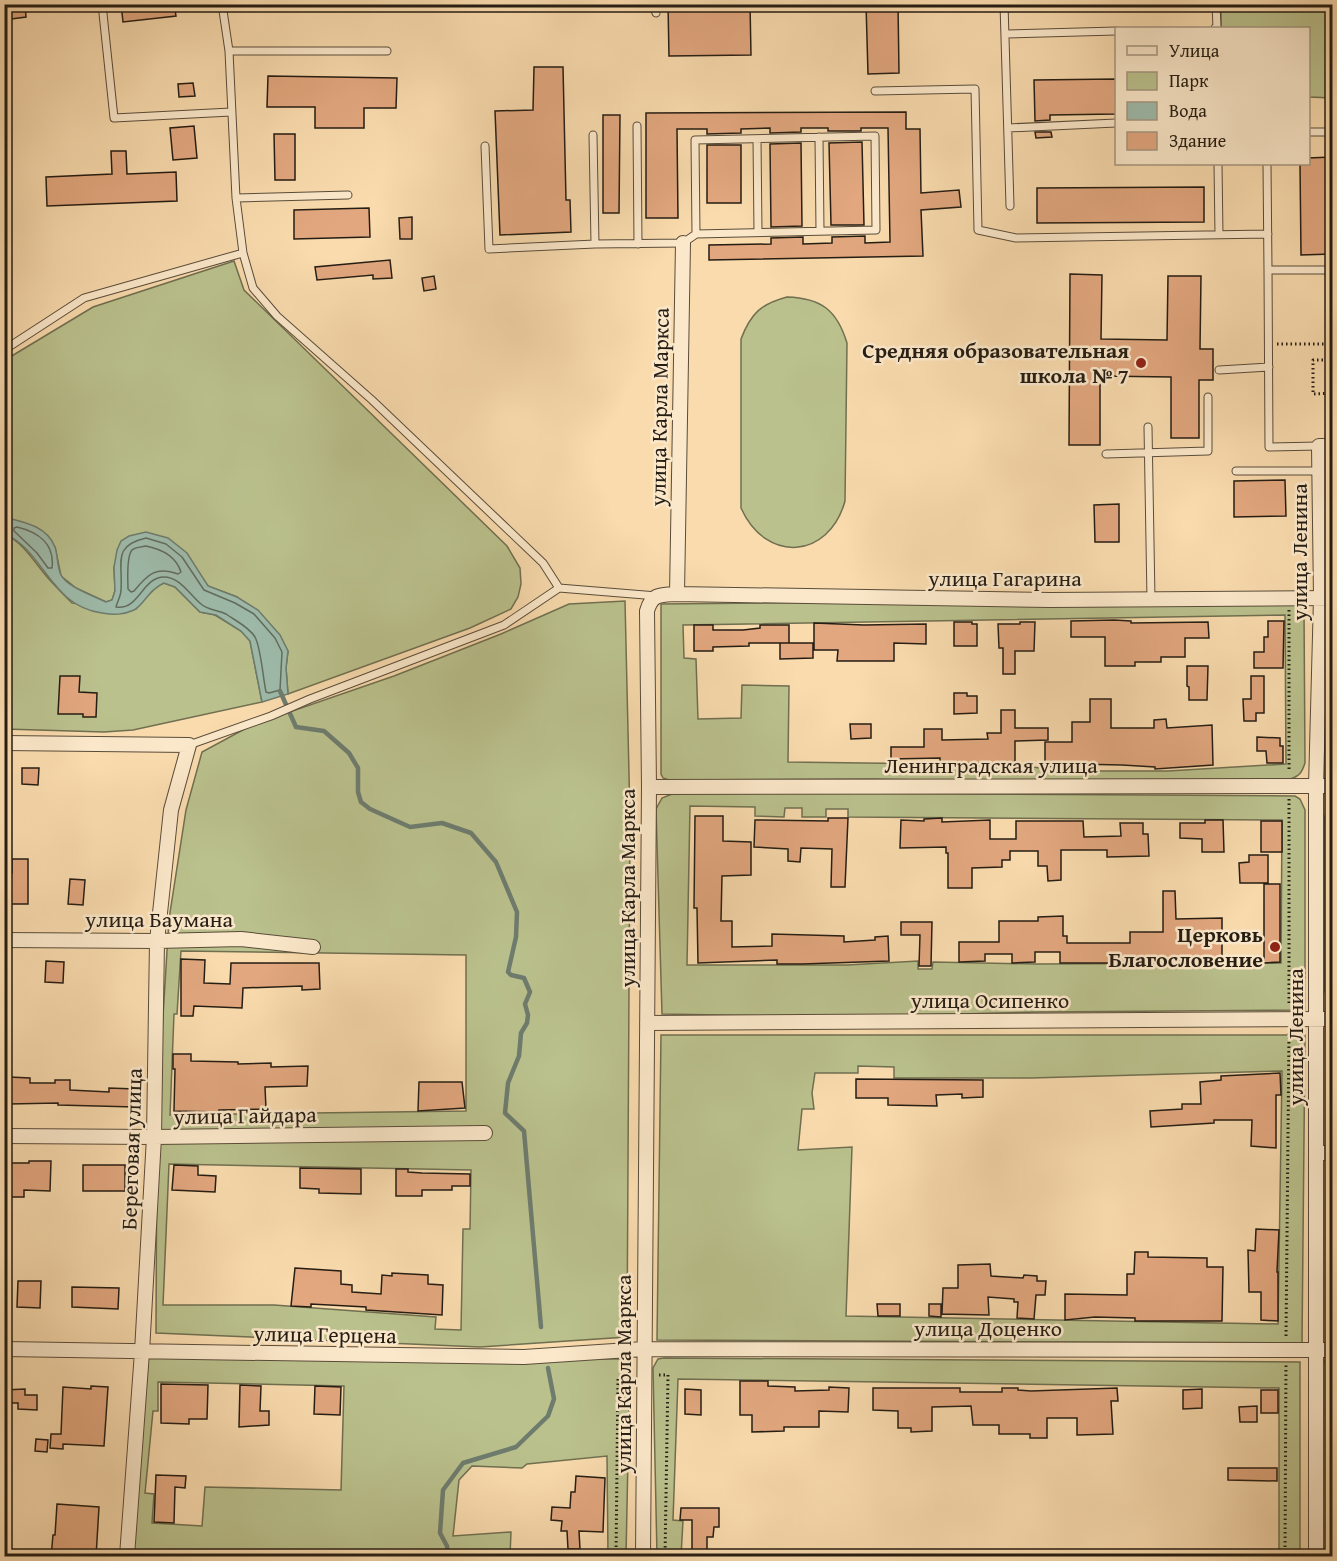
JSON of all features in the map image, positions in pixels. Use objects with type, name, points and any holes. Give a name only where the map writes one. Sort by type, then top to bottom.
[{"type":"street","name":"улица Карла Маркса","points":[[677,594],[683,243]]},
{"type":"street","name":"улица Ленина","points":[[1316,1557],[1316,786],[1327,598],[1319,471],[1327,446]]},
{"type":"street","points":[[657,596],[677,594]]},
{"type":"street","name":"улица Гагарина","points":[[677,594],[1050,600],[1327,598]]},
{"type":"street","name":"улица Карла Маркса","points":[[644,1557],[649,786],[647,611],[650,601],[657,596]]},
{"type":"street","points":[[4,744],[189,745]]},
{"type":"street","name":"Береговая улица","points":[[127,1557],[142,1352],[154,1137],[157,941],[171,810],[189,745]]},
{"type":"street","name":"Ленинградская улица","points":[[649,786],[1332,786]]},
{"type":"street","name":"улица Баумана","points":[[4,940],[241,939],[313,947]]},
{"type":"street","name":"улица Осипенко","points":[[647,1023],[1332,1019]]},
{"type":"street","name":"улица Гайдара","points":[[4,1136],[154,1137],[485,1132]]},
{"type":"street","points":[[1317,1153],[1332,1153]]},
{"type":"street","name":"улица Герцена","points":[[4,1349],[524,1357],[644,1349]]},
{"type":"street","name":"улица Доценко","points":[[644,1349],[1332,1350]]},
{"type":"lane","points":[[102,4],[114,118],[231,112]]},
{"type":"lane","points":[[222,4],[229,51],[236,198],[243,253],[253,288],[278,316],[372,400],[534,554],[543,563],[559,588]]},
{"type":"lane","points":[[653,4],[656,13]]},
{"type":"lane","points":[[1004,4],[1010,206]]},
{"type":"lane","points":[[1216,4],[1216,27]]},
{"type":"lane","points":[[1005,34],[1115,31]]},
{"type":"lane","points":[[229,51],[387,51]]},
{"type":"lane","points":[[875,91],[975,89],[978,230],[1016,238],[1268,234]]},
{"type":"lane","points":[[1008,128],[1115,123]]},
{"type":"lane","points":[[637,126],[638,244]]},
{"type":"lane","points":[[1310,132],[1332,132]]},
{"type":"lane","points":[[593,135],[595,244]]},
{"type":"lane","points":[[485,146],[489,249],[683,243],[696,234],[876,230],[874,136],[695,140],[696,234]]},
{"type":"lane","points":[[819,137],[820,231]]},
{"type":"lane","points":[[757,139],[758,232]]},
{"type":"lane","points":[[1218,165],[1219,235]]},
{"type":"lane","points":[[1267,165],[1269,447],[1327,446]]},
{"type":"lane","points":[[236,198],[348,195]]},
{"type":"lane","points":[[4,350],[84,298],[243,253]]},
{"type":"lane","points":[[1268,270],[1331,270]]},
{"type":"lane","points":[[1219,370],[1269,367]]},
{"type":"lane","points":[[1106,454],[1208,452],[1208,397]]},
{"type":"lane","points":[[1148,427],[1151,598]]},
{"type":"lane","points":[[1236,471],[1319,471]]},
{"type":"lane","points":[[189,745],[271,716],[504,625],[559,588],[657,596]]},
{"type":"path","points":[[1327,446],[1331,393],[1313,393],[1313,360],[1331,360],[1331,270]]},
{"type":"path","points":[[1269,344],[1331,344]]},
{"type":"path","points":[[1285,1557],[1289,598]]},
{"type":"green space","points":[[1221,5],[1332,5],[1332,98],[1310,97],[1310,27],[1221,27]]},
{"type":"green space","points":[[234,261],[244,290],[507,546],[520,568],[521,584],[518,597],[511,609],[470,628],[288,694],[286,668],[288,651],[237,597],[208,586],[197,570],[114,567],[115,591],[112,600],[106,602],[76,588],[61,576],[55,547],[5,517],[5,360],[93,307]]},
{"type":"green space","points":[[787,297],[809,300],[826,308],[838,322],[847,343],[845,501],[837,520],[826,534],[812,543],[796,547],[781,546],[766,539],[752,526],[741,508],[741,339],[749,322],[758,311],[770,303]]},
{"type":"green space","points":[[5,534],[24,548],[72,603],[136,609],[154,587],[164,583],[175,587],[200,612],[215,615],[241,631],[250,641],[262,702],[133,730],[104,732],[5,729]]},
{"type":"green space","points":[[1245,598],[1299,602],[1304,610],[1305,763],[1300,773],[1290,779],[1077,783],[873,779],[669,780],[663,778],[661,774],[661,604]],"holes":[[[1285,615],[1286,764],[1168,771],[1065,771],[1016,765],[788,762],[789,686],[742,685],[741,718],[698,719],[696,659],[684,658],[683,625]]]},
{"type":"green space","points":[[625,601],[630,817],[627,1337],[480,1347],[156,1333],[157,1113],[169,919],[186,810],[202,752],[252,725],[394,676],[501,634],[569,604]],"holes":[[[181,951],[466,955],[466,1111],[170,1115],[174,1014],[177,1014]],[[169,1164],[471,1170],[470,1229],[463,1229],[461,1330],[435,1329],[436,1317],[274,1305],[163,1305]]]},
{"type":"green space","points":[[677,792],[1295,796],[1300,799],[1305,810],[1305,1010],[1038,1012],[846,1017],[662,1014],[656,809],[662,798]],"holes":[[[690,806],[755,807],[755,816],[784,817],[785,808],[802,808],[802,817],[826,817],[826,809],[848,809],[848,817],[1282,820],[1281,963],[933,962],[932,969],[918,969],[918,961],[847,965],[687,965]]]},
{"type":"green space","points":[[1332,805],[1332,1006],[1324,988],[1324,820],[1327,809]]},
{"type":"green space","points":[[661,1035],[1305,1035],[1302,1343],[657,1340]],"holes":[[[858,1066],[894,1067],[894,1078],[1031,1078],[1282,1071],[1278,1324],[846,1316],[852,1147],[798,1150],[802,1109],[814,1109],[812,1093],[815,1073],[858,1073]]]},
{"type":"green space","points":[[1332,1355],[1332,1556],[1319,1556],[1321,1370],[1326,1359]]},
{"type":"green space","points":[[144,1358],[630,1359],[626,1556],[608,1556],[607,1456],[527,1464],[522,1468],[472,1466],[459,1480],[453,1536],[511,1532],[510,1556],[129,1556]],"holes":[[[158,1382],[344,1386],[341,1490],[205,1487],[202,1526],[152,1523],[154,1494],[145,1493],[153,1411],[158,1411]]]},
{"type":"green space","points":[[658,1359],[1300,1362],[1300,1556],[1279,1556],[1279,1388],[678,1379],[673,1520],[683,1521],[681,1556],[657,1556],[653,1368]]},
{"type":"water","points":[[4,517],[34,526],[46,534],[55,547],[60,572],[64,579],[106,602],[112,600],[115,591],[114,567],[121,541],[129,536],[146,532],[168,538],[187,553],[208,586],[237,597],[258,610],[280,635],[288,651],[286,668],[288,694],[262,702],[250,641],[241,631],[216,615],[200,612],[175,587],[164,583],[154,589],[134,610],[122,614],[102,613],[85,608],[71,600],[59,590],[19,542],[5,534]]},
{"type":"building","points":[[4,4],[25,4],[26,17],[4,20]]},
{"type":"building","points":[[121,4],[174,4],[176,16],[123,22]]},
{"type":"building","points":[[668,4],[750,4],[751,55],[669,56]]},
{"type":"building","points":[[866,4],[898,4],[899,73],[868,74]]},
{"type":"building","points":[[534,67],[563,67],[566,200],[570,200],[571,232],[500,235],[495,111],[533,110]]},
{"type":"building","points":[[268,76],[397,78],[396,108],[364,108],[364,128],[315,128],[315,107],[267,107]]},
{"type":"building","points":[[1115,79],[1115,114],[1050,115],[1050,120],[1035,121],[1034,80]]},
{"type":"building","points":[[193,83],[195,96],[179,97],[178,84]]},
{"type":"building","points":[[906,112],[906,129],[920,129],[921,193],[959,190],[961,207],[921,210],[923,256],[709,260],[709,245],[771,244],[771,238],[803,237],[803,244],[832,243],[832,237],[865,236],[865,243],[890,242],[888,128],[828,131],[828,128],[801,128],[801,132],[770,133],[770,128],[741,129],[741,133],[707,134],[707,129],[677,129],[678,218],[646,218],[646,113]]},
{"type":"building","points":[[603,115],[620,115],[619,213],[603,213]]},
{"type":"building","points":[[194,126],[197,158],[173,160],[170,128]]},
{"type":"building","points":[[1035,132],[1051,132],[1052,137],[1036,138]]},
{"type":"building","points":[[274,134],[295,134],[295,180],[275,180]]},
{"type":"building","points":[[862,142],[864,225],[831,225],[829,143]]},
{"type":"building","points":[[801,143],[802,226],[771,227],[770,144]]},
{"type":"building","points":[[707,145],[741,145],[741,203],[707,203]]},
{"type":"building","points":[[111,151],[126,151],[127,174],[176,172],[177,201],[47,206],[46,177],[112,174]]},
{"type":"building","points":[[1332,157],[1332,254],[1301,255],[1300,165],[1310,165],[1310,158]]},
{"type":"building","points":[[1204,187],[1204,222],[1037,223],[1037,188]]},
{"type":"building","points":[[369,208],[370,237],[294,239],[294,210]]},
{"type":"building","points":[[412,217],[412,239],[400,239],[399,218]]},
{"type":"building","points":[[390,260],[392,278],[373,279],[373,275],[317,280],[315,267]]},
{"type":"building","name":"Средняя образовательная школа № 7","points":[[1070,274],[1102,275],[1101,339],[1167,340],[1168,276],[1201,276],[1200,349],[1213,349],[1213,380],[1199,380],[1199,438],[1171,438],[1171,377],[1100,376],[1100,445],[1069,445]]},
{"type":"building","points":[[434,276],[436,289],[424,291],[422,278]]},
{"type":"building","points":[[1285,480],[1286,516],[1234,517],[1234,481]]},
{"type":"building","points":[[1119,504],[1119,542],[1095,542],[1094,505]]},
{"type":"building","points":[[1071,621],[1131,621],[1131,623],[1208,622],[1209,638],[1185,638],[1185,657],[1161,657],[1161,662],[1135,662],[1135,666],[1105,666],[1105,637],[1071,637]]},
{"type":"building","points":[[1268,621],[1284,621],[1283,668],[1254,668],[1254,652],[1264,652],[1264,637],[1268,637]]},
{"type":"building","points":[[954,622],[977,624],[977,646],[954,646]]},
{"type":"building","points":[[1020,622],[1035,622],[1034,651],[1015,651],[1015,674],[1003,674],[1003,648],[999,648],[998,624],[1020,624]]},
{"type":"building","points":[[814,623],[926,624],[926,644],[894,643],[894,661],[837,661],[838,650],[814,650]]},
{"type":"building","points":[[694,625],[713,625],[713,630],[743,630],[760,628],[760,625],[789,625],[789,643],[749,643],[749,646],[713,647],[713,651],[694,651]]},
{"type":"building","points":[[780,643],[813,643],[813,658],[780,659]]},
{"type":"building","points":[[1187,666],[1208,666],[1207,700],[1189,700]]},
{"type":"building","points":[[60,676],[80,676],[79,692],[97,693],[96,717],[83,717],[83,714],[58,714]]},
{"type":"building","points":[[1251,676],[1264,676],[1264,713],[1256,713],[1256,721],[1244,721],[1243,699],[1251,699]]},
{"type":"building","points":[[954,693],[977,696],[977,713],[954,714]]},
{"type":"building","points":[[1090,699],[1111,699],[1111,728],[1154,728],[1154,720],[1166,719],[1167,728],[1212,725],[1213,765],[1155,769],[1155,767],[1075,764],[1075,767],[1045,767],[1045,742],[1072,742],[1072,722],[1090,722]]},
{"type":"building","points":[[1001,710],[1015,710],[1015,728],[1048,728],[1048,740],[1015,741],[1015,763],[940,763],[940,758],[891,759],[891,747],[924,747],[924,729],[942,729],[942,740],[988,739],[987,733],[1001,733]]},
{"type":"building","points":[[850,724],[871,724],[871,738],[851,739]]},
{"type":"building","points":[[1257,737],[1280,738],[1280,746],[1283,746],[1283,763],[1267,763],[1266,751],[1257,751]]},
{"type":"building","points":[[22,768],[39,768],[38,785],[22,784]]},
{"type":"building","points":[[695,816],[723,816],[723,841],[751,842],[751,875],[722,876],[721,921],[732,921],[732,947],[772,946],[772,934],[844,936],[844,942],[875,940],[875,937],[888,936],[889,961],[777,964],[777,960],[698,963],[697,908],[694,908]]},
{"type":"building","points":[[828,818],[848,818],[845,887],[831,887],[832,849],[801,848],[800,862],[788,861],[788,849],[754,847],[755,820],[828,821]]},
{"type":"building","points":[[942,818],[942,822],[990,820],[990,839],[1016,839],[1016,821],[1083,821],[1084,837],[1121,836],[1120,823],[1143,823],[1143,834],[1148,834],[1149,856],[1107,857],[1107,850],[1061,850],[1061,880],[1048,881],[1047,866],[1038,866],[1038,851],[1010,851],[1010,860],[1002,860],[1002,867],[972,868],[972,888],[948,888],[946,847],[900,848],[901,820],[924,821],[924,819]]},
{"type":"building","points":[[1205,820],[1223,820],[1224,852],[1202,852],[1202,839],[1180,838],[1180,823],[1205,823]]},
{"type":"building","points":[[1261,821],[1282,821],[1282,852],[1261,852]]},
{"type":"building","points":[[1249,855],[1268,855],[1268,883],[1240,883],[1239,863],[1249,862]]},
{"type":"building","points":[[12,859],[28,859],[28,904],[4,904],[4,880],[7,880],[7,873],[12,873]]},
{"type":"building","points":[[70,879],[85,880],[83,905],[68,904]]},
{"type":"building","points":[[1264,884],[1280,884],[1280,962],[1264,963]]},
{"type":"building","points":[[1163,891],[1175,891],[1176,919],[1222,918],[1222,959],[1178,960],[1178,963],[1060,963],[1060,952],[1035,952],[1035,962],[1012,963],[1012,954],[985,954],[985,961],[959,962],[959,942],[999,942],[999,921],[1038,921],[1038,917],[1063,916],[1063,936],[1067,936],[1067,943],[1130,943],[1130,932],[1163,932]]},
{"type":"building","points":[[901,922],[932,922],[931,966],[919,966],[920,935],[901,935]]},
{"type":"building","points":[[181,959],[205,960],[204,983],[230,984],[231,963],[319,963],[320,989],[302,990],[302,986],[243,988],[242,1008],[194,1006],[193,1016],[181,1016]]},
{"type":"building","points":[[46,961],[64,962],[63,983],[45,982]]},
{"type":"building","points":[[173,1054],[191,1054],[191,1061],[238,1062],[238,1064],[271,1063],[271,1067],[308,1066],[307,1086],[265,1087],[266,1109],[219,1110],[219,1112],[174,1111]]},
{"type":"building","points":[[1280,1073],[1281,1095],[1276,1095],[1276,1148],[1251,1146],[1252,1120],[1214,1120],[1214,1123],[1151,1127],[1150,1111],[1182,1109],[1182,1104],[1201,1104],[1200,1082],[1221,1080],[1221,1076]]},
{"type":"building","points":[[9,1077],[30,1078],[30,1083],[55,1083],[55,1080],[70,1080],[70,1090],[109,1092],[109,1088],[135,1089],[135,1107],[58,1105],[58,1103],[9,1104]]},
{"type":"building","points":[[856,1079],[983,1080],[983,1097],[962,1098],[962,1094],[936,1095],[937,1106],[888,1105],[888,1098],[856,1098]]},
{"type":"building","points":[[419,1082],[462,1082],[465,1108],[418,1111]]},
{"type":"building","points":[[29,1161],[51,1161],[50,1191],[24,1190],[24,1197],[5,1197],[5,1163],[29,1163]]},
{"type":"building","points":[[83,1165],[125,1165],[125,1191],[83,1191]]},
{"type":"building","points":[[174,1165],[198,1166],[198,1175],[216,1176],[215,1192],[172,1190]]},
{"type":"building","points":[[300,1168],[361,1169],[361,1194],[319,1193],[319,1189],[300,1188]]},
{"type":"building","points":[[396,1169],[408,1169],[408,1172],[422,1173],[470,1174],[470,1186],[452,1186],[452,1190],[422,1190],[422,1196],[396,1196]]},
{"type":"building","points":[[1256,1229],[1279,1230],[1278,1321],[1261,1320],[1261,1292],[1249,1292],[1248,1250],[1255,1251]]},
{"type":"building","points":[[1135,1252],[1148,1252],[1148,1257],[1207,1258],[1207,1267],[1223,1267],[1222,1321],[1135,1321],[1135,1318],[1095,1317],[1065,1320],[1065,1294],[1127,1295],[1127,1274],[1134,1274]]},
{"type":"building","points":[[990,1264],[991,1276],[1023,1278],[1024,1275],[1037,1276],[1037,1281],[1046,1281],[1045,1295],[1036,1295],[1034,1319],[1017,1318],[1018,1302],[1014,1302],[1014,1299],[988,1297],[989,1315],[942,1314],[943,1288],[958,1288],[958,1265]]},
{"type":"building","points":[[295,1268],[341,1271],[341,1284],[352,1285],[352,1292],[381,1294],[382,1275],[392,1276],[392,1273],[428,1275],[428,1284],[443,1285],[442,1315],[366,1310],[366,1307],[311,1304],[311,1307],[291,1306]]},
{"type":"building","points":[[18,1281],[41,1281],[40,1308],[17,1307]]},
{"type":"building","points":[[72,1287],[119,1288],[118,1309],[72,1307]]},
{"type":"building","points":[[877,1304],[900,1304],[900,1316],[878,1316]]},
{"type":"building","points":[[929,1304],[941,1304],[941,1317],[929,1316]]},
{"type":"building","points":[[740,1381],[768,1381],[768,1386],[795,1387],[795,1391],[829,1390],[829,1387],[849,1388],[848,1412],[819,1411],[819,1427],[784,1427],[784,1431],[752,1432],[752,1415],[740,1415]]},
{"type":"building","points":[[161,1384],[208,1385],[207,1419],[189,1419],[189,1424],[161,1423]]},
{"type":"building","points":[[240,1385],[261,1386],[260,1411],[269,1411],[269,1425],[239,1427]]},
{"type":"building","points":[[91,1386],[108,1387],[104,1446],[63,1444],[63,1449],[50,1448],[51,1434],[61,1434],[63,1387],[91,1389]]},
{"type":"building","points":[[315,1386],[341,1387],[340,1415],[314,1414]]},
{"type":"building","points":[[873,1388],[960,1388],[960,1392],[1002,1392],[1002,1388],[1031,1391],[1117,1388],[1118,1401],[1111,1401],[1113,1434],[1077,1435],[1077,1418],[1047,1418],[1047,1438],[1030,1438],[1030,1434],[999,1434],[999,1425],[973,1425],[971,1406],[932,1407],[932,1431],[911,1432],[911,1428],[898,1428],[898,1411],[873,1410]]},
{"type":"building","points":[[25,1389],[25,1395],[37,1395],[37,1410],[18,1409],[18,1403],[4,1403],[4,1390]]},
{"type":"building","points":[[685,1389],[701,1390],[701,1415],[685,1414]]},
{"type":"building","points":[[1202,1389],[1202,1408],[1183,1409],[1183,1390]]},
{"type":"building","points":[[1261,1390],[1278,1390],[1278,1413],[1261,1413]]},
{"type":"building","points":[[1257,1406],[1257,1422],[1240,1422],[1239,1407]]},
{"type":"building","points":[[36,1439],[48,1440],[47,1452],[35,1451]]},
{"type":"building","points":[[1228,1468],[1277,1468],[1277,1481],[1228,1480]]},
{"type":"building","points":[[156,1475],[186,1476],[185,1488],[175,1487],[174,1523],[154,1522]]},
{"type":"building","points":[[576,1476],[605,1478],[603,1532],[579,1531],[580,1549],[568,1549],[567,1531],[561,1531],[562,1521],[551,1520],[552,1507],[570,1508],[571,1492],[575,1492]]},
{"type":"building","points":[[57,1504],[99,1507],[96,1557],[51,1557]]},
{"type":"building","points":[[681,1508],[719,1508],[719,1527],[714,1527],[713,1537],[707,1537],[707,1557],[692,1557],[692,1520],[680,1520]]},
{"type":"waterway","points":[[280,691],[296,727],[324,731],[349,753],[358,768],[358,792],[361,802],[370,809],[410,827],[442,823],[471,833],[496,862],[517,912],[516,937],[508,972],[524,978],[530,992],[525,1004],[528,1015],[527,1023],[521,1033],[519,1056],[508,1083],[505,1113],[524,1131],[541,1327]]},
{"type":"waterway","points":[[448,1556],[447,1546],[440,1533],[443,1490],[463,1463],[516,1447],[548,1416],[554,1399],[548,1368]]},
{"type":"place","name":"Средняя образовательная школа № 7","points":[[1141,363]]},
{"type":"place","name":"Церковь Благословение","points":[[1275,947]]}]
